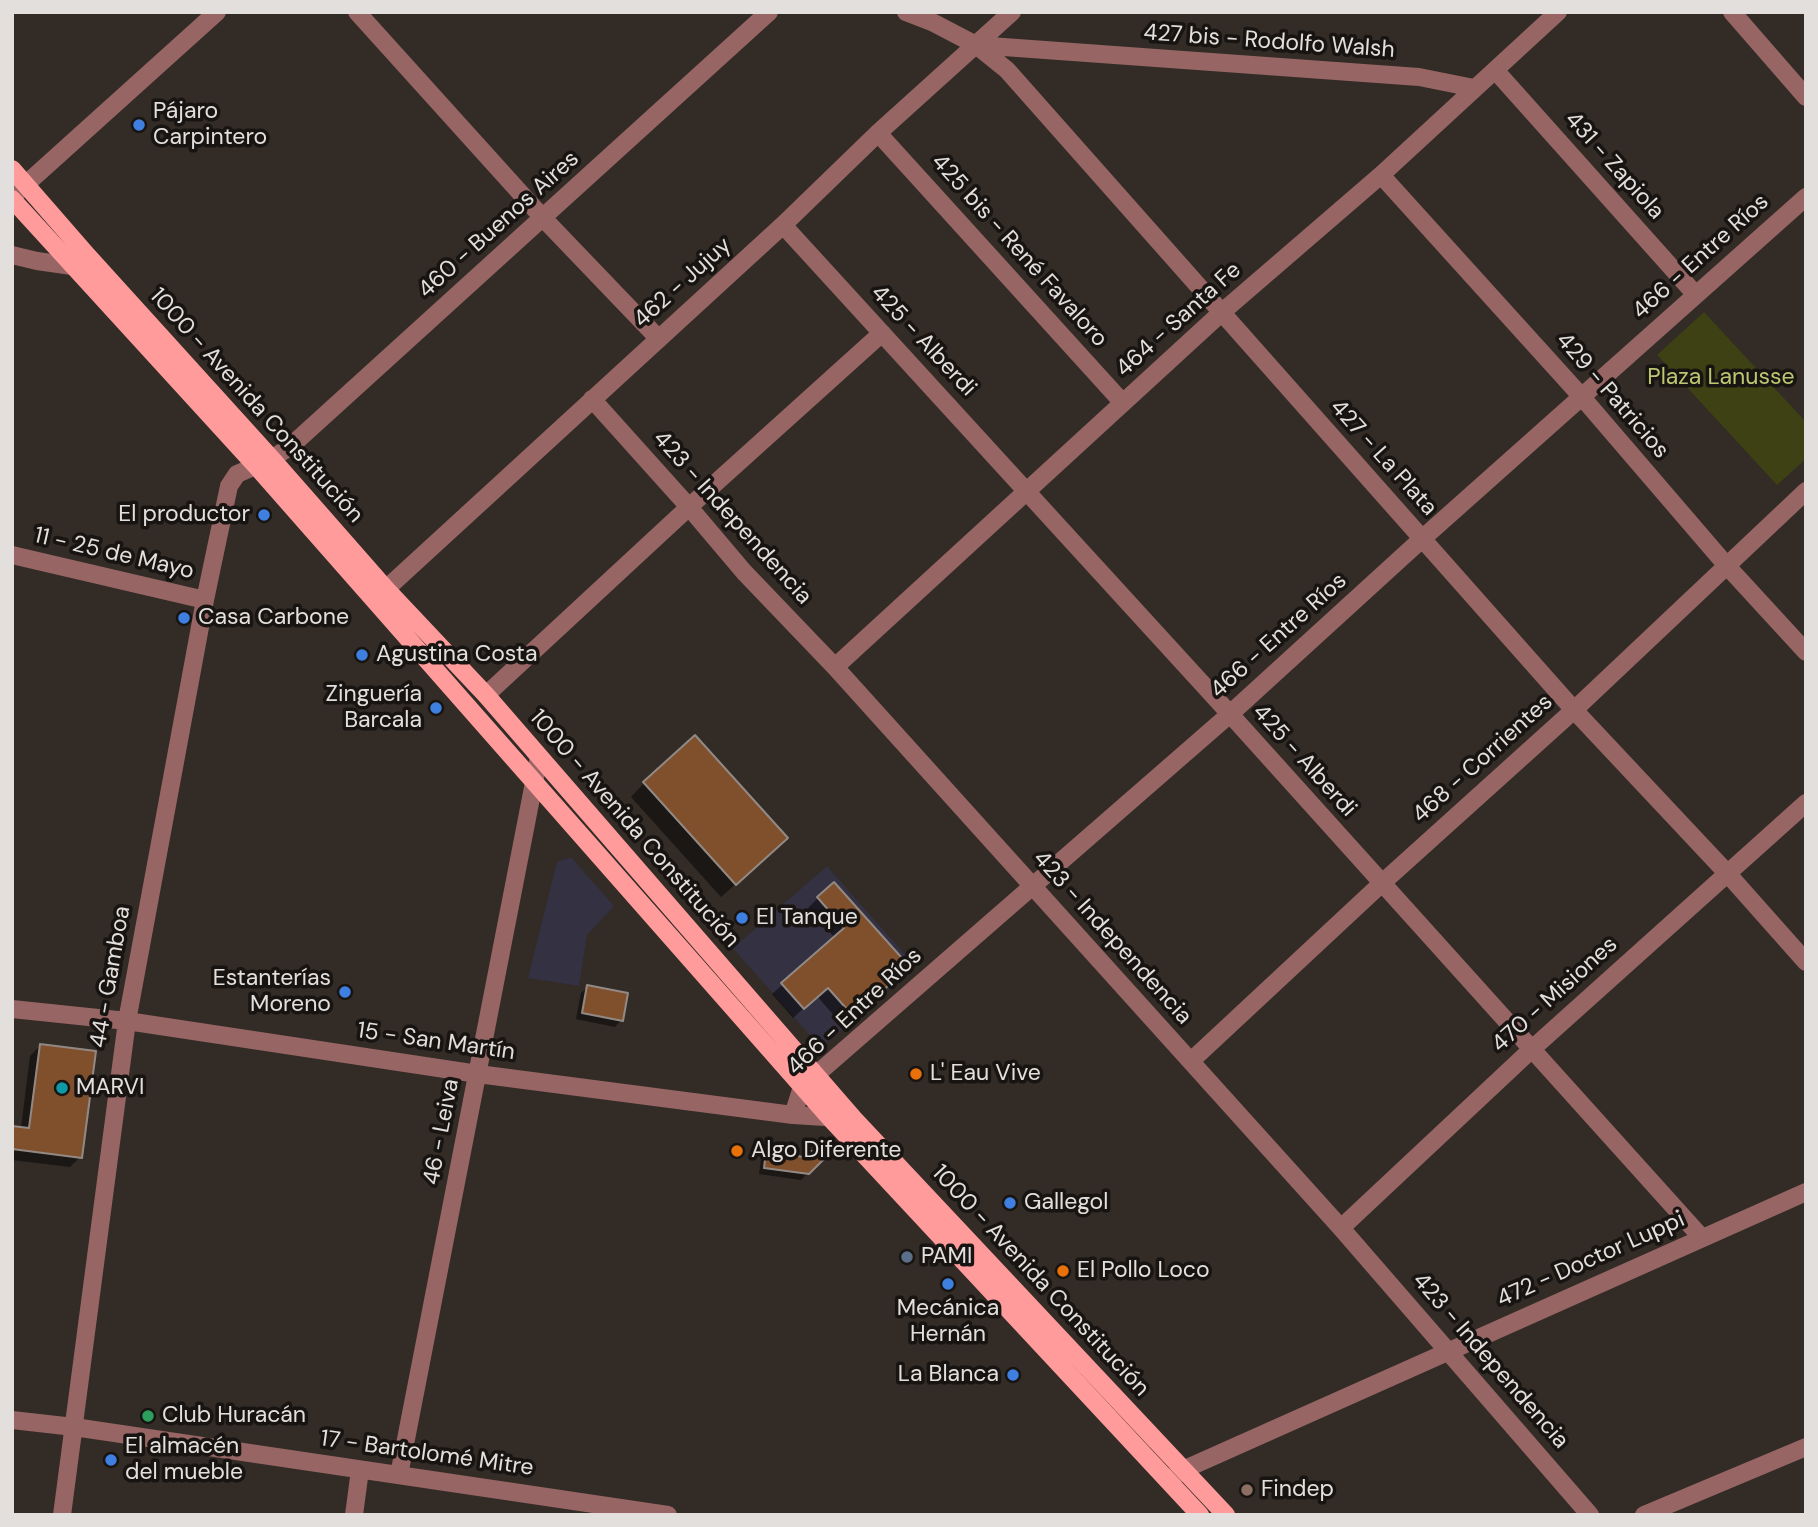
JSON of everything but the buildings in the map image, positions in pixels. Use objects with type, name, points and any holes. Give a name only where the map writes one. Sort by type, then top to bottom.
[{"type":"main road","name":"1000 - Avenida Constitución","points":[[12,169],[27,185],[79,260]]},
{"type":"main road","name":"1000 - Avenida Constitución","points":[[12,198],[79,260],[264,462],[486,695],[809,1081],[830,1118],[1200,1515]]},
{"type":"main road","name":"1000 - Avenida Constitución","points":[[264,462],[535,782],[809,1081],[854,1119],[1226,1515]]},
{"type":"street","points":[[12,198],[217,12]]},
{"type":"street","points":[[357,12],[542,218],[659,339]]},
{"type":"street","name":"460 - Buenos Aires","points":[[264,462],[292,445],[769,12]]},
{"type":"street","name":"427 - La Plata","points":[[906,12],[976,45],[1007,70],[1574,710],[1727,873],[1806,962]]},
{"type":"street","name":"462 - Jujuy","points":[[386,589],[1012,12]]},
{"type":"street","name":"464 - Santa Fe","points":[[835,667],[1221,313],[1381,175],[1558,12]]},
{"type":"street","points":[[1732,12],[1806,97]]},
{"type":"street","name":"427 bis - Rodolfo Walsh","points":[[976,45],[1419,77],[1475,88]]},
{"type":"street","name":"431 - Zapiola","points":[[1495,70],[1696,295]]},
{"type":"street","name":"425 bis - René Favaloro","points":[[878,133],[1123,402]]},
{"type":"street","name":"429 - Patricios","points":[[1381,175],[1581,396],[1727,566],[1806,652]]},
{"type":"street","name":"466 - Entre Ríos","points":[[793,1115],[809,1081],[1230,714],[1581,396],[1806,197]]},
{"type":"street","name":"425 - Alberdi","points":[[783,225],[1027,490],[1702,1238]]},
{"type":"street","points":[[12,255],[37,261],[79,260]]},
{"type":"street","points":[[486,695],[882,333]]},
{"type":"street","name":"423 - Independencia","points":[[592,399],[744,572],[835,667],[1341,1228],[1590,1515]]},
{"type":"street","name":"44 - Gamboa","points":[[62,1515],[127,1021],[205,600],[229,485],[237,474],[264,462]]},
{"type":"street","name":"468 - Corrientes","points":[[1191,1061],[1381,884],[1574,710],[1806,491]]},
{"type":"street","name":"11 - 25 de Mayo","points":[[12,555],[205,600]]},
{"type":"street","name":"46 - Leiva","points":[[400,1475],[539,757]]},
{"type":"street","name":"470 - Misiones","points":[[1341,1228],[1532,1049],[1806,803]]},
{"type":"street","name":"15 - San Martín","points":[[12,1009],[127,1021],[478,1074],[793,1115],[854,1119]]},
{"type":"street","name":"472 - Doctor Luppi","points":[[1168,1480],[1185,1469],[1806,1192]]},
{"type":"street","name":"17 - Bartolomé Mitre","points":[[12,1420],[668,1515]]},
{"type":"street","points":[[1644,1515],[1806,1447]]},
{"type":"street","points":[[354,1515],[360,1470]]},
{"type":"shaded area","points":[[571,857],[614,906],[587,935],[579,986],[528,978],[557,862]]},
{"type":"shaded area","points":[[827,866],[915,966],[821,1048],[733,948]]},
{"type":"green space","name":"Plaza Lanusse","points":[[1704,312],[1806,422],[1806,459],[1777,485],[1657,355]]},
{"type":"place","name":"Pájaro Carpintero","points":[[139,125]]},
{"type":"place","name":"El productor","points":[[264,515]]},
{"type":"place","name":"Casa Carbone","points":[[184,618]]},
{"type":"place","name":"Agustina Costa","points":[[362,655]]},
{"type":"place","name":"Zinguería Barcala","points":[[436,708]]},
{"type":"place","name":"El Tanque","points":[[742,918]]},
{"type":"place","name":"Estanterías Moreno","points":[[345,992]]},
{"type":"place","name":"L' Eau Vive","points":[[916,1074]]},
{"type":"place","name":"MARVI","points":[[62,1088]]},
{"type":"place","name":"Algo Diferente","points":[[737,1151]]},
{"type":"place","name":"Gallegol","points":[[1010,1203]]},
{"type":"place","name":"PAMI","points":[[907,1257]]},
{"type":"place","name":"El Pollo Loco","points":[[1063,1271]]},
{"type":"place","name":"Mecánica Hernán","points":[[948,1284]]},
{"type":"place","name":"La Blanca","points":[[1013,1375]]},
{"type":"place","name":"Club Huracán","points":[[148,1416]]},
{"type":"place","name":"El almacén del mueble","points":[[111,1460]]},
{"type":"place","name":"Findep","points":[[1247,1490]]}]
